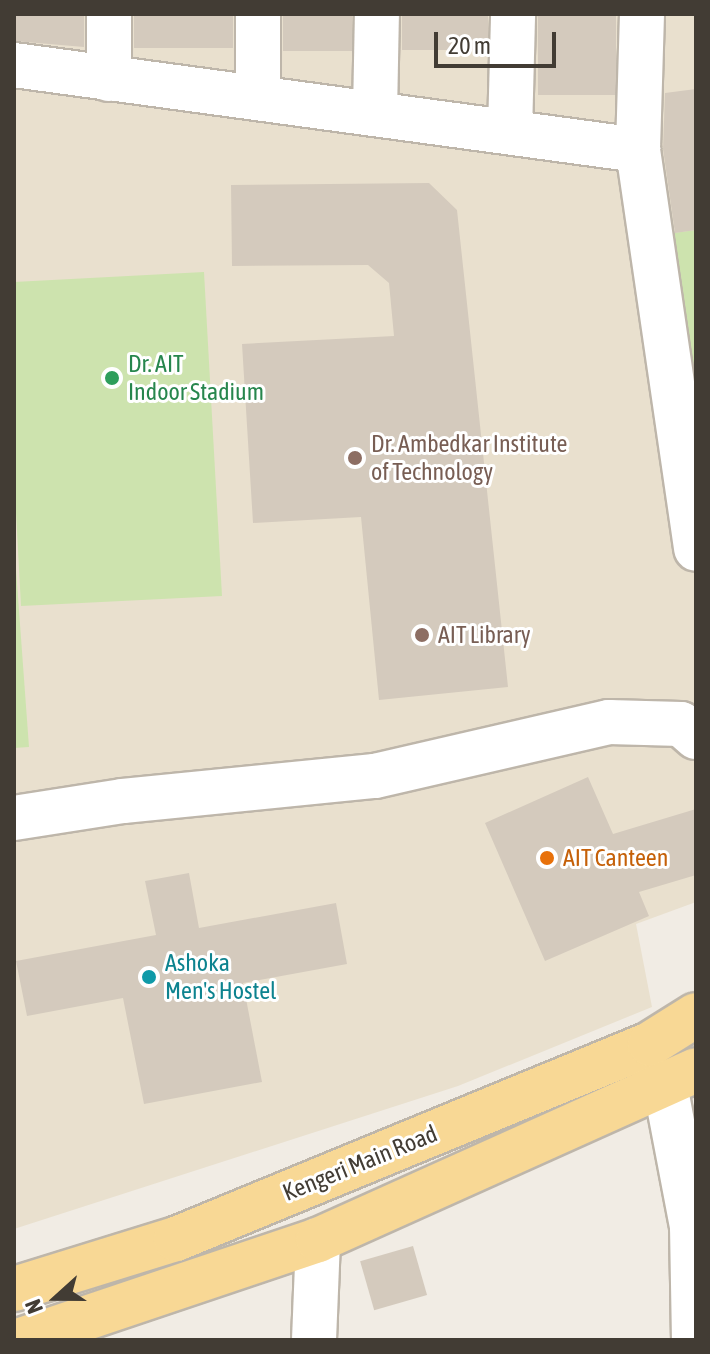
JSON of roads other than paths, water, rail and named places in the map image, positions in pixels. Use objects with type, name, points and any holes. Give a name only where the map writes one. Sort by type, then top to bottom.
[{"type":"main road","name":"Kengeri Main Road","points":[[14,1289],[176,1239],[650,1044],[696,1015]]},
{"type":"main road","points":[[21,1340],[318,1240],[680,1078]]},
{"type":"street","points":[[109,14],[109,79]]},
{"type":"street","points":[[258,14],[258,98]]},
{"type":"street","points":[[375,114],[377,14]]},
{"type":"street","points":[[510,132],[513,14]]},
{"type":"street","points":[[642,14],[638,150],[696,549]]},
{"type":"street","points":[[14,65],[638,150]]},
{"type":"street","points":[[14,818],[123,801],[375,776],[609,722],[681,724],[696,737]]},
{"type":"street","points":[[680,1078],[694,1226],[694,1340]]},
{"type":"street","points":[[314,1340],[318,1240]]},
{"type":"place","name":"Dr. AIT Indoor Stadium","points":[[112,378]]},
{"type":"place","name":"Dr. Ambedkar Institute of Technology","points":[[355,458]]},
{"type":"place","name":"AIT Library","points":[[422,635]]},
{"type":"place","name":"AIT Canteen","points":[[547,858]]},
{"type":"place","name":"Ashoka Men's Hostel","points":[[149,977]]}]
